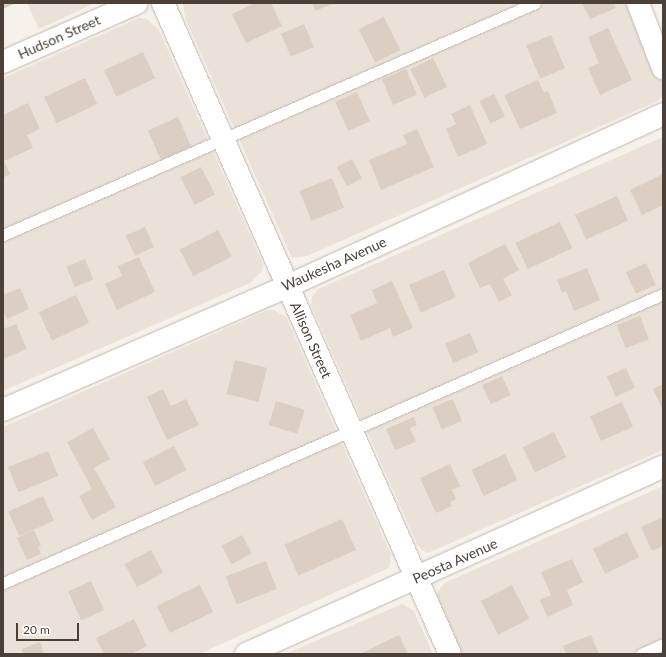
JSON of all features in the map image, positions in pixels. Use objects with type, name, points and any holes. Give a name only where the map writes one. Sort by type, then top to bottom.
[{"type":"street","name":"Hudson Street","points":[[3,62],[136,3]]},
{"type":"street","name":"Allison Street","points":[[163,3],[450,654]]},
{"type":"street","points":[[638,3],[663,68]]},
{"type":"street","name":"Waukesha Avenue","points":[[3,410],[288,286],[663,114]]},
{"type":"street","name":"Peosta Avenue","points":[[246,654],[663,467]]},
{"type":"lane","points":[[3,235],[535,3]]},
{"type":"lane","points":[[3,583],[663,294]]},
{"type":"lane","points":[[641,654],[663,644]]},
{"type":"shaded area","points":[[27,3],[95,3],[39,29]]},
{"type":"shaded area","points":[[183,3],[629,3],[663,79],[663,95],[658,101],[307,256],[292,258],[185,18]]},
{"type":"shaded area","points":[[139,18],[147,19],[159,30],[263,264],[262,271],[250,283],[3,391],[3,78]]},
{"type":"shaded area","points":[[663,137],[663,450],[427,553],[417,544],[311,305],[312,297],[318,289]]},
{"type":"shaded area","points":[[274,310],[286,317],[391,555],[389,568],[199,654],[3,654],[3,427],[265,311]]},
{"type":"shaded area","points":[[663,486],[663,654],[460,654],[436,603],[437,593],[444,583]]},
{"type":"shaded area","points":[[402,604],[414,611],[433,654],[285,654]]},
{"type":"building","points":[[3,3],[16,3],[3,9]]},
{"type":"building","points":[[255,3],[271,3],[282,26],[246,43],[232,14]]},
{"type":"building","points":[[312,3],[335,3],[315,11]]},
{"type":"building","points":[[582,3],[614,3],[616,8],[590,19]]},
{"type":"building","points":[[384,17],[400,50],[375,63],[359,29]]},
{"type":"building","points":[[304,24],[314,47],[291,57],[281,34]]},
{"type":"building","points":[[608,28],[632,80],[600,95],[588,68],[599,63],[588,37]]},
{"type":"building","points":[[551,35],[565,68],[540,79],[526,46]]},
{"type":"building","points":[[143,52],[155,78],[116,96],[104,70]]},
{"type":"building","points":[[433,58],[447,87],[425,98],[411,69]]},
{"type":"building","points":[[406,69],[417,95],[393,105],[382,79]]},
{"type":"building","points":[[85,78],[97,104],[56,123],[44,97]]},
{"type":"building","points":[[538,80],[544,92],[548,91],[557,113],[520,129],[504,95]]},
{"type":"building","points":[[357,92],[370,121],[348,131],[335,102]]},
{"type":"building","points":[[494,94],[505,116],[491,123],[480,101]]},
{"type":"building","points":[[28,103],[40,129],[27,135],[33,148],[4,161],[10,174],[3,178],[3,115]]},
{"type":"building","points":[[470,105],[487,144],[458,157],[446,129],[456,124],[451,114]]},
{"type":"building","points":[[178,117],[191,146],[161,160],[148,130]]},
{"type":"building","points":[[417,129],[434,167],[381,190],[369,160],[407,144],[403,135]]},
{"type":"building","points":[[352,159],[362,179],[347,186],[337,167]]},
{"type":"building","points":[[201,167],[215,195],[195,205],[181,177]]},
{"type":"building","points":[[663,174],[663,205],[642,215],[630,190]]},
{"type":"building","points":[[332,178],[344,208],[312,221],[300,191]]},
{"type":"building","points":[[617,196],[628,221],[586,239],[575,215]]},
{"type":"building","points":[[560,222],[572,248],[528,269],[516,243]]},
{"type":"building","points":[[145,227],[154,247],[135,256],[126,236]]},
{"type":"building","points":[[218,230],[232,257],[193,276],[180,250]]},
{"type":"building","points":[[505,244],[519,270],[503,279],[512,295],[499,302],[490,284],[480,288],[468,263]]},
{"type":"building","points":[[139,257],[155,292],[117,310],[105,284],[122,276],[118,266]]},
{"type":"building","points":[[85,259],[93,279],[75,287],[66,266]]},
{"type":"building","points":[[646,263],[656,285],[636,294],[626,272]]},
{"type":"building","points":[[587,268],[600,300],[574,311],[566,291],[562,293],[557,280]]},
{"type":"building","points":[[444,270],[456,298],[421,312],[409,285]]},
{"type":"building","points":[[392,281],[413,328],[393,337],[390,328],[361,341],[350,315],[377,303],[372,290]]},
{"type":"building","points":[[20,288],[29,309],[7,319],[3,310],[3,295]]},
{"type":"building","points":[[76,295],[89,323],[52,340],[39,312]]},
{"type":"building","points":[[640,316],[649,339],[626,348],[617,325]]},
{"type":"building","points":[[16,324],[27,349],[3,359],[3,329]]},
{"type":"building","points":[[470,333],[478,352],[453,363],[445,344]]},
{"type":"building","points":[[235,360],[267,368],[259,402],[227,394]]},
{"type":"building","points":[[626,368],[635,388],[616,397],[607,377]]},
{"type":"building","points":[[502,376],[511,395],[491,404],[482,385]]},
{"type":"building","points":[[663,384],[663,411],[653,389]]},
{"type":"building","points":[[163,389],[171,406],[186,399],[199,425],[167,440],[147,397]]},
{"type":"building","points":[[453,399],[462,421],[442,429],[433,407]]},
{"type":"building","points":[[276,401],[305,410],[297,434],[269,425]]},
{"type":"building","points":[[622,402],[633,427],[601,441],[590,416]]},
{"type":"building","points":[[414,417],[417,425],[410,428],[416,442],[395,450],[386,429]]},
{"type":"building","points":[[93,428],[110,459],[94,468],[116,507],[92,520],[79,496],[92,489],[67,442]]},
{"type":"building","points":[[554,432],[566,457],[535,473],[523,447]]},
{"type":"building","points":[[174,446],[186,470],[155,486],[143,462]]},
{"type":"building","points":[[48,451],[58,476],[18,492],[8,467]]},
{"type":"building","points":[[505,454],[517,480],[484,496],[471,470]]},
{"type":"building","points":[[450,464],[460,486],[452,490],[456,499],[450,502],[452,506],[436,513],[420,478]]},
{"type":"building","points":[[43,496],[54,521],[19,536],[8,511]]},
{"type":"building","points":[[663,517],[663,546],[652,551],[641,527]]},
{"type":"building","points":[[342,519],[356,550],[298,576],[284,545]]},
{"type":"building","points":[[34,530],[41,546],[38,547],[41,554],[27,560],[17,538]]},
{"type":"building","points":[[627,532],[639,557],[605,574],[593,549]]},
{"type":"building","points":[[242,535],[252,554],[232,564],[222,546]]},
{"type":"building","points":[[151,550],[163,573],[137,587],[125,564]]},
{"type":"building","points":[[572,559],[583,582],[567,590],[573,605],[547,617],[540,600],[551,595],[541,572]]},
{"type":"building","points":[[266,561],[277,589],[237,604],[226,576]]},
{"type":"building","points":[[91,581],[104,610],[81,620],[68,591]]},
{"type":"building","points":[[200,585],[213,612],[170,633],[157,606]]},
{"type":"building","points":[[512,585],[529,619],[498,635],[481,601]]},
{"type":"building","points":[[134,619],[147,646],[131,654],[104,654],[96,638]]},
{"type":"building","points":[[399,635],[408,654],[360,654]]},
{"type":"building","points":[[591,635],[599,654],[566,654],[563,646]]},
{"type":"building","points":[[40,642],[44,654],[23,654],[22,649]]}]
